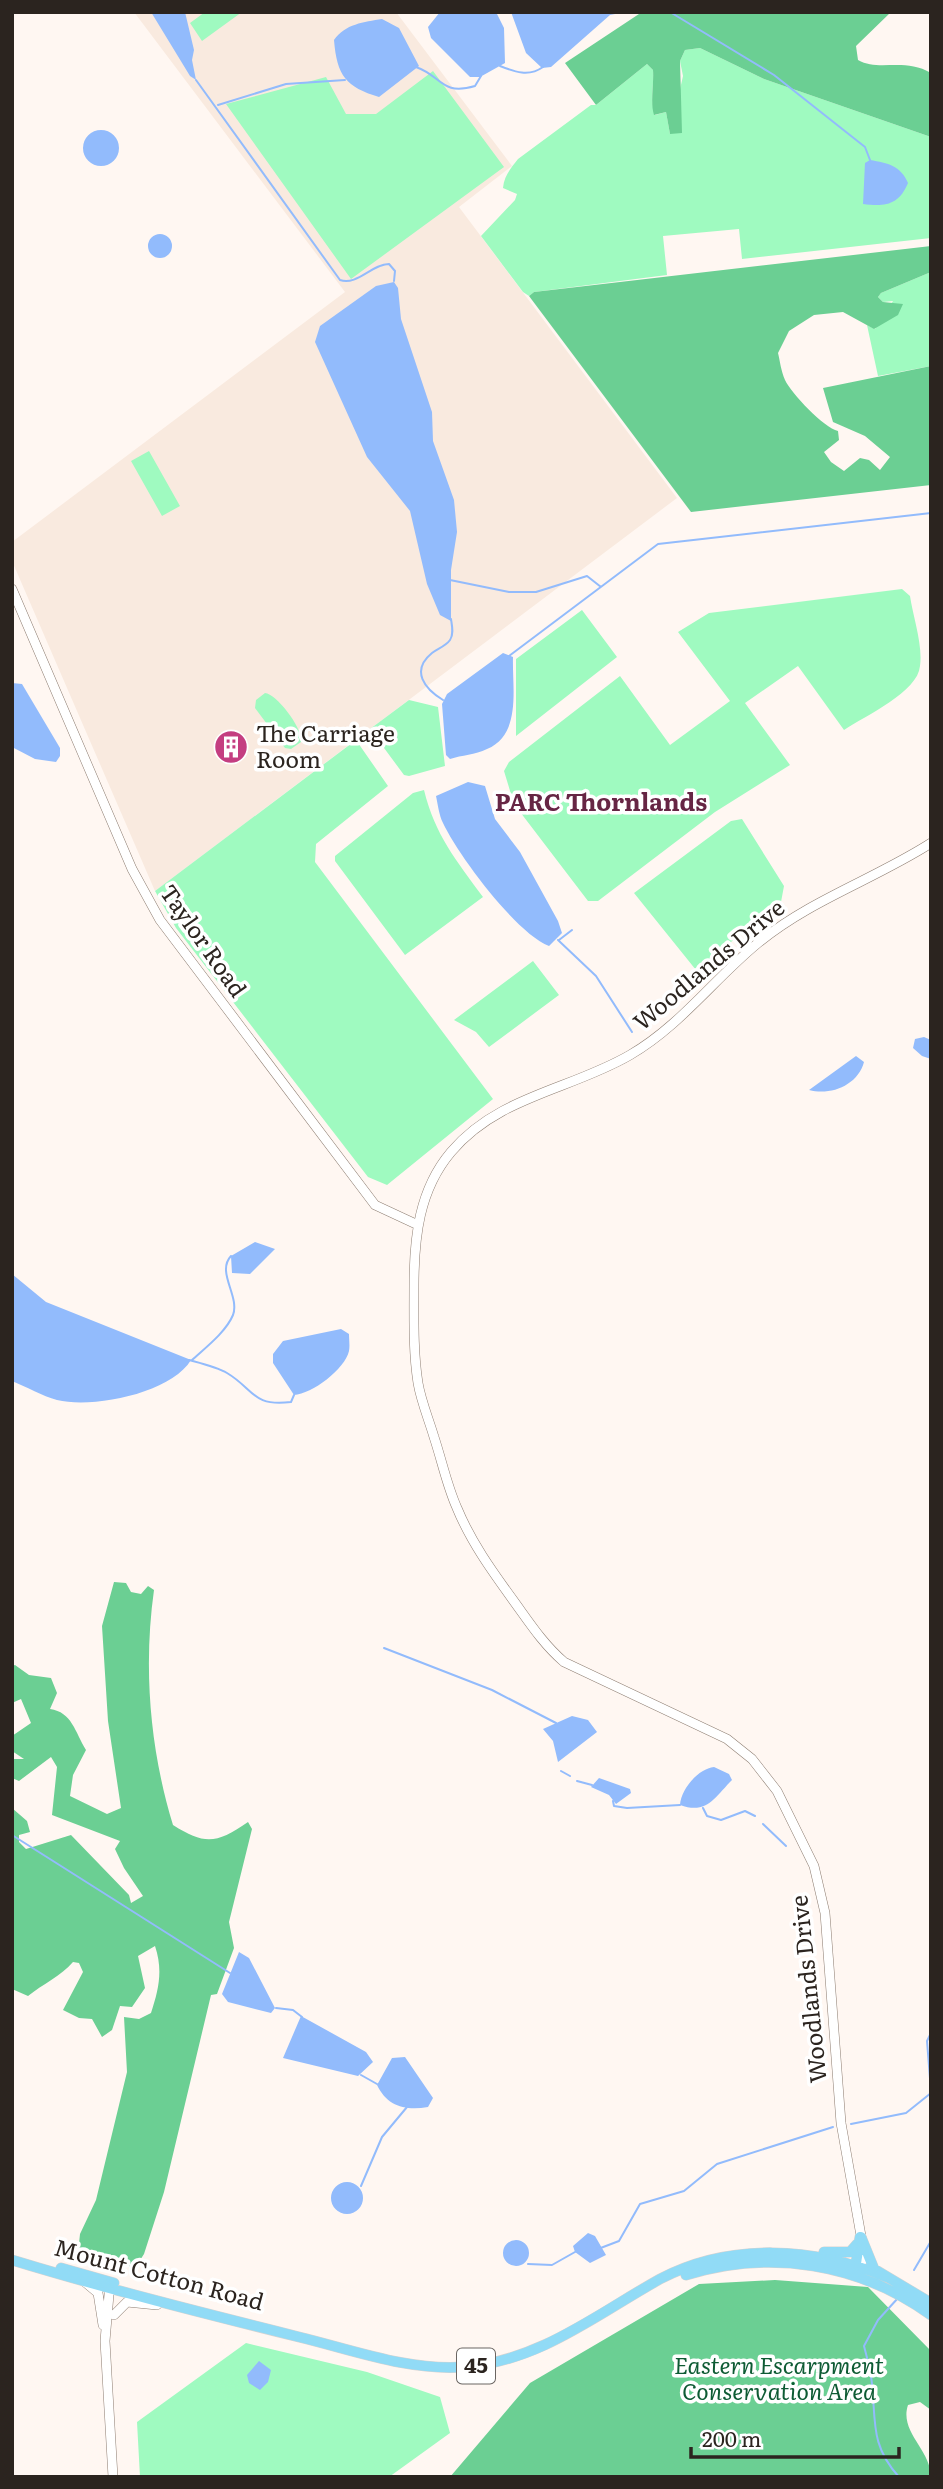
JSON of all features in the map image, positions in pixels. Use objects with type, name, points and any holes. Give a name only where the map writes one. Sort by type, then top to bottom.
[{"type":"main road","name":"Taylor Road","points":[[12,589],[132,869],[160,920],[375,1205],[418,1225]]},
{"type":"main road","name":"Woodlands Drive","points":[[859,2234],[841,2123],[825,1913],[814,1866],[777,1791],[752,1759],[727,1739],[564,1662],[547,1647],[481,1553],[456,1506],[418,1384],[414,1331],[418,1225],[432,1179],[449,1154],[480,1124],[505,1108],[583,1078],[630,1055],[665,1031],[758,943],[791,919],[898,864],[931,843]]},
{"type":"main road","points":[[751,2253],[788,2247],[842,2254],[854,2249],[859,2234]]},
{"type":"main road","points":[[857,2268],[859,2234]]},
{"type":"main road","points":[[859,2234],[872,2266],[931,2303]]},
{"type":"main road","name":"Mount Cotton Road","points":[[12,2255],[193,2311],[420,2366],[483,2365],[516,2357],[549,2344],[643,2290],[699,2264],[751,2253],[804,2255],[886,2277]]},
{"type":"main road","name":"Mount Cotton Road","points":[[12,2260],[82,2281],[113,2286],[278,2328],[295,2336]]},
{"type":"main road","points":[[643,2290],[695,2272],[737,2263],[793,2263],[844,2272],[889,2289],[931,2312]]},
{"type":"main road","points":[[844,2272],[857,2268],[891,2285],[931,2312]]},
{"type":"main road","points":[[82,2281],[98,2293],[106,2345],[113,2477]]},
{"type":"main road","points":[[113,2286],[114,2315]]},
{"type":"main road","points":[[106,2345],[113,2286]]},
{"type":"main road","points":[[106,2345],[119,2306],[133,2301],[193,2311]]},
{"type":"shaded area","points":[[134,12],[396,12],[512,166],[459,207],[677,498],[155,891],[12,561],[12,542],[345,292]]},
{"type":"green space","points":[[205,12],[242,12],[202,41],[190,23]]},
{"type":"green space","points":[[642,12],[891,12],[856,46],[858,60],[874,65],[911,66],[931,73],[931,137],[764,79],[700,48],[685,50],[680,61],[682,133],[670,134],[666,112],[654,115],[653,70],[647,64],[596,105],[565,63]]},
{"type":"green space","points":[[700,48],[764,79],[931,137],[931,238],[742,259],[739,229],[663,236],[667,275],[534,292],[529,296],[523,292],[481,236],[515,200],[517,194],[503,188],[506,176],[518,159],[591,105],[596,105],[647,64],[653,70],[652,99],[655,115],[666,112],[670,134],[683,76],[680,61],[685,50]]},
{"type":"green space","points":[[433,71],[504,167],[351,279],[226,104],[326,77],[346,114],[376,114]]},
{"type":"green space","points":[[931,246],[931,272],[881,293],[878,297],[883,302],[903,304],[898,315],[874,329],[843,312],[814,315],[789,331],[778,353],[788,386],[808,409],[838,431],[839,440],[824,452],[831,462],[844,471],[860,458],[869,460],[880,470],[890,457],[865,436],[833,422],[823,388],[931,366],[931,485],[691,512],[529,296],[534,292]]},
{"type":"green space","points":[[931,272],[931,366],[878,376],[867,325],[875,329],[893,301],[883,302],[878,297],[881,293]]},
{"type":"green space","points":[[149,451],[180,506],[162,516],[131,461]]},
{"type":"green space","points":[[902,589],[910,596],[920,649],[920,666],[910,685],[901,694],[844,730],[798,666],[745,703],[790,765],[715,812],[598,901],[588,901],[514,804],[504,771],[509,762],[620,676],[670,745],[730,701],[678,632],[709,613]]},
{"type":"green space","points":[[582,610],[617,657],[516,736],[516,659]]},
{"type":"green space","points":[[265,693],[276,699],[298,729],[301,742],[291,749],[285,748],[255,708],[256,700]]},
{"type":"green space","points":[[409,700],[438,707],[445,766],[409,776],[404,775],[370,729]]},
{"type":"green space","points":[[356,740],[388,786],[316,844],[315,862],[493,1099],[387,1185],[368,1177],[176,928],[155,891]]},
{"type":"green space","points":[[424,790],[440,834],[483,897],[405,955],[335,861],[335,856],[413,793]]},
{"type":"green space","points":[[742,819],[784,886],[781,902],[696,970],[634,893],[731,821]]},
{"type":"green space","points":[[533,961],[559,995],[489,1047],[476,1032],[454,1020]]},
{"type":"green space","points":[[114,1582],[126,1583],[131,1592],[141,1594],[148,1586],[154,1590],[149,1649],[151,1709],[159,1768],[173,1825],[203,1839],[219,1838],[248,1822],[252,1829],[229,1922],[234,1948],[217,1994],[211,1995],[164,2192],[144,2254],[135,2268],[78,2253],[80,2234],[96,2200],[127,2072],[124,2017],[139,2019],[151,2013],[156,1996],[159,1971],[155,1946],[138,1956],[145,1988],[132,2007],[120,2006],[112,2030],[102,2037],[92,2019],[79,2018],[63,2010],[83,1972],[79,1963],[73,1962],[28,1996],[12,1989],[12,1808],[27,1821],[30,1832],[19,1835],[19,1842],[26,1849],[71,1835],[129,1895],[131,1903],[143,1896],[115,1849],[120,1841],[52,1815],[57,1767],[51,1757],[19,1781],[12,1778],[12,1759],[24,1759],[12,1751],[12,1736],[31,1723],[21,1699],[12,1703],[12,1666],[15,1665],[29,1675],[51,1678],[57,1693],[50,1709],[68,1719],[86,1750],[73,1775],[70,1796],[107,1814],[121,1808],[108,1721],[102,1626]]},
{"type":"green space","name":"Eastern Escarpment Conservation Area","points":[[775,2280],[868,2287],[931,2351],[931,2410],[920,2402],[908,2405],[906,2415],[911,2433],[930,2467],[931,2477],[450,2477],[530,2383],[699,2284]]},
{"type":"green space","points":[[246,2343],[367,2372],[440,2397],[450,2433],[389,2477],[140,2477],[137,2422]]},
{"type":"water","points":[[151,12],[185,12],[194,50],[192,60],[196,80],[190,76]]},
{"type":"water","points":[[440,12],[496,12],[504,28],[505,63],[480,77],[470,77],[431,38],[428,27]]},
{"type":"water","points":[[511,12],[625,12],[610,15],[551,67],[542,68],[526,53]]},
{"type":"water","points":[[382,19],[399,28],[419,66],[379,97],[358,89],[345,78],[338,63],[334,40],[349,27]]},
{"type":"water","points":[[101,130],[114,135],[119,148],[114,161],[101,166],[88,161],[83,148],[88,135]]},
{"type":"water","points":[[870,160],[893,166],[905,177],[908,183],[896,200],[878,205],[863,204],[865,163]]},
{"type":"water","points":[[160,234],[169,237],[172,246],[169,255],[160,258],[151,255],[148,246],[151,237]]},
{"type":"water","points":[[394,282],[398,288],[401,319],[432,412],[433,441],[454,500],[457,532],[451,570],[451,621],[440,615],[427,584],[410,511],[367,457],[315,342],[320,326],[376,286]]},
{"type":"water","points":[[503,653],[513,657],[513,709],[506,733],[487,749],[450,759],[446,755],[442,704],[447,694]]},
{"type":"water","points":[[12,683],[22,684],[60,748],[60,756],[56,762],[35,759],[12,747]]},
{"type":"water","points":[[468,782],[485,786],[495,819],[520,852],[558,921],[562,933],[549,946],[521,926],[489,892],[461,854],[443,823],[436,796]]},
{"type":"water","points":[[924,1037],[931,1040],[931,1059],[922,1056],[913,1048],[915,1039]]},
{"type":"water","points":[[856,1056],[864,1062],[850,1083],[834,1090],[809,1090]]},
{"type":"water","points":[[255,1242],[275,1249],[250,1274],[232,1273],[231,1256]]},
{"type":"water","points":[[12,1274],[46,1302],[191,1360],[181,1372],[149,1390],[110,1400],[57,1400],[12,1381]]},
{"type":"water","points":[[341,1329],[349,1334],[349,1351],[346,1358],[335,1373],[310,1390],[294,1395],[273,1363],[273,1354],[283,1341]]},
{"type":"water","points":[[572,1716],[588,1720],[597,1732],[558,1762],[553,1741],[543,1729]]},
{"type":"water","points":[[714,1767],[729,1774],[732,1780],[704,1806],[697,1808],[680,1805],[683,1793],[691,1781]]},
{"type":"water","points":[[599,1778],[630,1789],[631,1793],[616,1804],[609,1795],[591,1787]]},
{"type":"water","points":[[239,1952],[249,1958],[275,2008],[271,2013],[228,2002],[222,1994]]},
{"type":"water","points":[[301,2016],[366,2052],[373,2062],[358,2076],[283,2058]]},
{"type":"water","points":[[405,2057],[433,2098],[428,2107],[404,2107],[391,2102],[377,2085],[392,2058]]},
{"type":"water","points":[[347,2182],[359,2186],[363,2198],[359,2210],[347,2214],[335,2210],[331,2198],[335,2186]]},
{"type":"water","points":[[588,2233],[595,2236],[606,2255],[590,2263],[575,2252],[573,2246]]},
{"type":"water","points":[[516,2240],[526,2243],[529,2253],[526,2263],[516,2266],[506,2263],[503,2253],[506,2243]]},
{"type":"water","points":[[259,2361],[271,2370],[268,2382],[260,2390],[249,2383],[247,2375]]},
{"type":"waterway","points":[[670,12],[774,75],[865,147],[870,160]]},
{"type":"waterway","points":[[500,66],[527,73],[543,67]]},
{"type":"waterway","points":[[416,67],[455,89],[475,86],[481,76]]},
{"type":"waterway","points":[[196,80],[340,280],[352,280],[389,264],[395,271],[394,281]]},
{"type":"waterway","points":[[218,105],[286,84],[345,80]]},
{"type":"waterway","points":[[509,656],[658,544],[931,513]]},
{"type":"waterway","points":[[450,580],[509,592],[536,592],[587,576],[601,587]]},
{"type":"waterway","points":[[443,700],[426,685],[421,673],[425,660],[450,640],[451,619]]},
{"type":"waterway","points":[[559,940],[572,930]]},
{"type":"waterway","points":[[558,940],[596,976],[632,1032]]},
{"type":"waterway","points":[[192,1360],[220,1334],[233,1315],[234,1300],[226,1269],[231,1256]]},
{"type":"waterway","points":[[189,1360],[223,1371],[254,1395],[268,1402],[291,1402],[294,1395]]},
{"type":"waterway","points":[[384,1648],[492,1690],[556,1723]]},
{"type":"waterway","points":[[561,1771],[570,1776]]},
{"type":"waterway","points":[[577,1781],[592,1785]]},
{"type":"waterway","points":[[613,1801],[614,1806],[627,1808],[680,1805]]},
{"type":"waterway","points":[[703,1808],[707,1816],[721,1820],[745,1811],[755,1816]]},
{"type":"waterway","points":[[763,1824],[786,1846]]},
{"type":"waterway","points":[[12,1835],[230,1973]]},
{"type":"waterway","points":[[276,2008],[293,2010],[302,2017]]},
{"type":"waterway","points":[[931,2033],[927,2041],[931,2091]]},
{"type":"waterway","points":[[361,2075],[377,2084]]},
{"type":"waterway","points":[[851,2124],[906,2113],[931,2093]]},
{"type":"waterway","points":[[361,2186],[382,2137],[407,2107]]},
{"type":"waterway","points":[[598,2249],[619,2241],[640,2204],[684,2191],[717,2164],[833,2127]]},
{"type":"waterway","points":[[914,2270],[931,2241]]},
{"type":"waterway","points":[[528,2264],[552,2265],[575,2252]]},
{"type":"waterway","points":[[898,2298],[878,2320],[864,2346],[871,2379],[876,2432],[883,2454],[899,2477]]},
{"type":"place","name":"The Carriage Room","points":[[231,747]]},
{"type":"district","name":"PARC Thornlands","points":[[601,803]]}]
